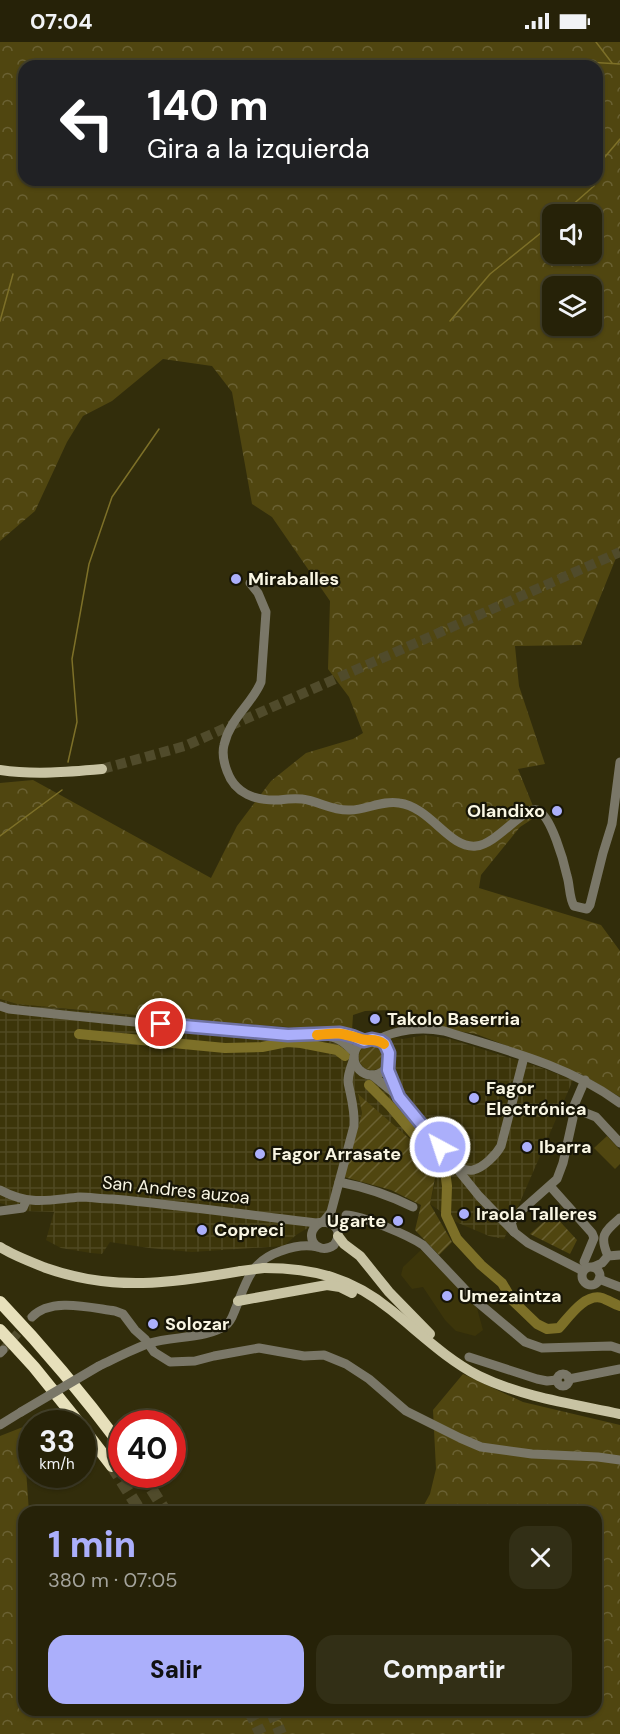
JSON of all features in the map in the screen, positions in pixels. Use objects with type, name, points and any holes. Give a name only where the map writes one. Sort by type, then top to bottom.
[{"type":"highway","points":[[0,1302],[50,1357],[108,1428]]},
{"type":"highway","points":[[0,1330],[69,1410]]},
{"type":"highway","points":[[96,1445],[108,1461]]},
{"type":"main road","points":[[0,770],[21,773],[102,769]]},
{"type":"main road","points":[[336,1230],[344,1244],[360,1256],[407,1312],[466,1369]]},
{"type":"main road","points":[[0,1247],[61,1273],[122,1284],[172,1282],[264,1268],[309,1271],[345,1281],[361,1289],[391,1309],[430,1343],[466,1369],[494,1382],[529,1393],[620,1414]]},
{"type":"main road","points":[[238,1301],[310,1287],[327,1285],[340,1287],[360,1296],[410,1332],[430,1343]]},
{"type":"street","points":[[250,583],[258,592],[266,612],[261,682],[230,728],[223,747],[224,759],[233,784],[249,795],[278,800],[300,798],[337,810],[361,810],[389,802],[402,803],[425,813],[446,833],[461,843],[473,846],[488,843],[532,809],[542,813],[556,841],[574,906],[587,909],[612,824],[620,762]]},
{"type":"street","points":[[0,1006],[65,1016],[338,1038],[344,1041],[354,1055],[357,1067],[399,1097],[501,1220],[528,1243],[583,1266],[593,1267],[616,1255],[603,1243],[604,1235],[620,1218]]},
{"type":"street","points":[[291,1248],[303,1240],[314,1226],[322,1222],[331,1212],[354,1126],[355,1114],[348,1084],[350,1071],[359,1044],[364,1041],[376,1040],[402,1031],[434,1029],[527,1058],[585,1080],[620,1103]]},
{"type":"street","points":[[399,1097],[388,1065],[393,1042],[402,1031]]},
{"type":"street","points":[[316,1035],[340,1033],[364,1041]]},
{"type":"street","points":[[376,1040],[385,1044],[389,1053]]},
{"type":"street","points":[[472,1186],[473,1174],[492,1158],[501,1146],[527,1058]]},
{"type":"street","points":[[351,1092],[355,1078],[381,1072],[388,1065]]},
{"type":"street","points":[[514,1232],[511,1222],[557,1179],[573,1113],[585,1080]]},
{"type":"street","points":[[573,1113],[596,1117],[620,1143]]},
{"type":"street","points":[[457,1167],[471,1171],[477,1169]]},
{"type":"street","points":[[0,1425],[99,1366],[148,1344],[208,1333],[228,1324],[246,1280],[264,1257],[305,1245],[326,1249],[334,1245],[339,1182]]},
{"type":"street","points":[[339,1182],[367,1188],[413,1207]]},
{"type":"street","points":[[550,1186],[592,1233],[594,1238],[583,1266],[582,1279],[585,1283],[593,1285],[599,1279],[600,1273],[593,1267]]},
{"type":"street","name":"San Andres auzoa","points":[[0,1190],[14,1198],[26,1201],[82,1197],[132,1201],[316,1223],[330,1222],[336,1230]]},
{"type":"street","name":"San Andres auzoa","points":[[0,1210],[23,1208],[26,1201]]},
{"type":"street","points":[[337,1206],[346,1215],[366,1219],[423,1245],[475,1300],[525,1342],[542,1348],[611,1346],[620,1349]]},
{"type":"street","points":[[336,1230],[339,1222],[346,1215]]},
{"type":"street","points":[[312,1230],[311,1239],[317,1246]]},
{"type":"street","points":[[599,1279],[620,1287]]},
{"type":"street","points":[[577,1291],[585,1283]]},
{"type":"street","points":[[32,1317],[43,1309],[58,1306],[116,1311],[123,1314],[154,1352],[170,1362],[195,1361],[259,1348],[304,1356],[324,1355],[346,1364],[369,1379],[406,1411],[481,1447],[524,1454],[620,1460]]},
{"type":"street","points":[[469,1357],[537,1379],[556,1380],[559,1386],[567,1385],[568,1379],[620,1369]]},
{"type":"shaded area","points":[[0,999],[17,1004],[83,1011],[352,1031],[403,1039],[425,1035],[450,1039],[573,1080],[504,1239],[489,1236],[456,1222],[430,1204],[436,1178],[358,1095],[362,1113],[333,1213],[296,1235],[284,1246],[192,1252],[110,1242],[102,1254],[91,1253],[61,1248],[46,1240],[54,1212],[24,1211],[0,1203]]},
{"type":"shaded area","name":"Umezaintza","points":[[421,1250],[477,1308],[483,1330],[475,1336],[456,1331],[445,1320],[423,1287],[412,1289],[401,1275],[403,1267]]},
{"type":"green space","points":[[0,42],[620,42],[620,548],[581,645],[515,646],[519,686],[545,764],[518,769],[537,816],[520,827],[481,875],[479,888],[601,925],[620,951],[620,1097],[583,1075],[476,1034],[427,1026],[394,1026],[389,1010],[365,1011],[353,1015],[352,1031],[101,1012],[17,1004],[0,999],[0,783],[33,780],[211,878],[237,826],[271,781],[306,753],[353,739],[363,733],[349,697],[328,669],[330,601],[272,517],[252,504],[232,392],[212,366],[163,359],[112,401],[83,416],[67,442],[35,511],[0,541]]},
{"type":"green space","points":[[372,1044],[381,1048],[385,1057],[381,1066],[372,1070],[363,1066],[359,1057],[363,1048]]},
{"type":"green space","points":[[358,1094],[426,1153],[437,1168],[430,1204],[452,1242],[439,1255],[415,1230],[421,1205],[391,1190],[344,1177],[362,1113]]},
{"type":"green space","points":[[607,1136],[620,1150],[620,1164],[615,1169],[594,1148]]},
{"type":"green space","points":[[553,1214],[577,1240],[570,1254],[530,1234]]},
{"type":"green space","points":[[463,1374],[523,1402],[620,1425],[620,1734],[0,1734],[0,1436],[18,1429],[18,1488],[27,1488],[29,1506],[18,1506],[18,1716],[602,1716],[602,1506],[423,1506],[430,1494],[436,1469],[433,1410]]},
{"type":"waterway","points":[[596,42],[612,63]]},
{"type":"waterway","points":[[603,63],[620,64]]},
{"type":"waterway","points":[[603,161],[620,139]]},
{"type":"waterway","points":[[573,204],[594,186]]},
{"type":"waterway","points":[[450,321],[490,274],[542,232]]},
{"type":"waterway","points":[[0,321],[13,274]]},
{"type":"waterway","points":[[68,762],[77,722],[72,659],[89,564],[112,497],[159,429]]},
{"type":"waterway","points":[[0,836],[62,790]]},
{"type":"waterway","points":[[79,1034],[225,1048],[262,1047],[287,1042],[301,1043],[337,1050],[345,1056]]},
{"type":"waterway","points":[[369,1085],[390,1106],[445,1171],[446,1215],[457,1239],[481,1265],[502,1283],[512,1300],[537,1324],[547,1329],[559,1328],[578,1307],[596,1297],[620,1306]]},
{"type":"tunnel","points":[[102,769],[185,746],[620,552]]},
{"type":"tunnel","points":[[3,1350],[32,1317]]},
{"type":"tunnel","points":[[126,1488],[137,1506]]},
{"type":"tunnel","points":[[151,1488],[162,1506]]},
{"type":"tunnel","points":[[252,1716],[261,1734]]},
{"type":"tunnel","points":[[274,1716],[281,1734]]},
{"type":"slow traffic","points":[[317,1035],[340,1033],[364,1041],[372,1039],[381,1041],[384,1044]]},
{"type":"place","name":"Miraballes","points":[[236,579]]},
{"type":"place","name":"Olandixo","points":[[557,811]]},
{"type":"place","name":"Takolo Baserria","points":[[375,1019]]},
{"type":"place","name":"Fagor Electrónica","points":[[474,1098]]},
{"type":"place","name":"Ibarra","points":[[527,1147]]},
{"type":"place","name":"Fagor Arrasate","points":[[260,1154]]},
{"type":"place","name":"Iraola Talleres","points":[[464,1214]]},
{"type":"place","name":"Ugarte","points":[[398,1221]]},
{"type":"place","name":"Copreci","points":[[202,1230]]},
{"type":"place","name":"Umezaintza","points":[[447,1296]]},
{"type":"place","name":"Solozar","points":[[153,1324]]},
{"type":"route","points":[[161,1024],[288,1035],[340,1033],[364,1041],[372,1039],[381,1041],[388,1048],[390,1057],[388,1070],[399,1097],[440,1147]]}]
